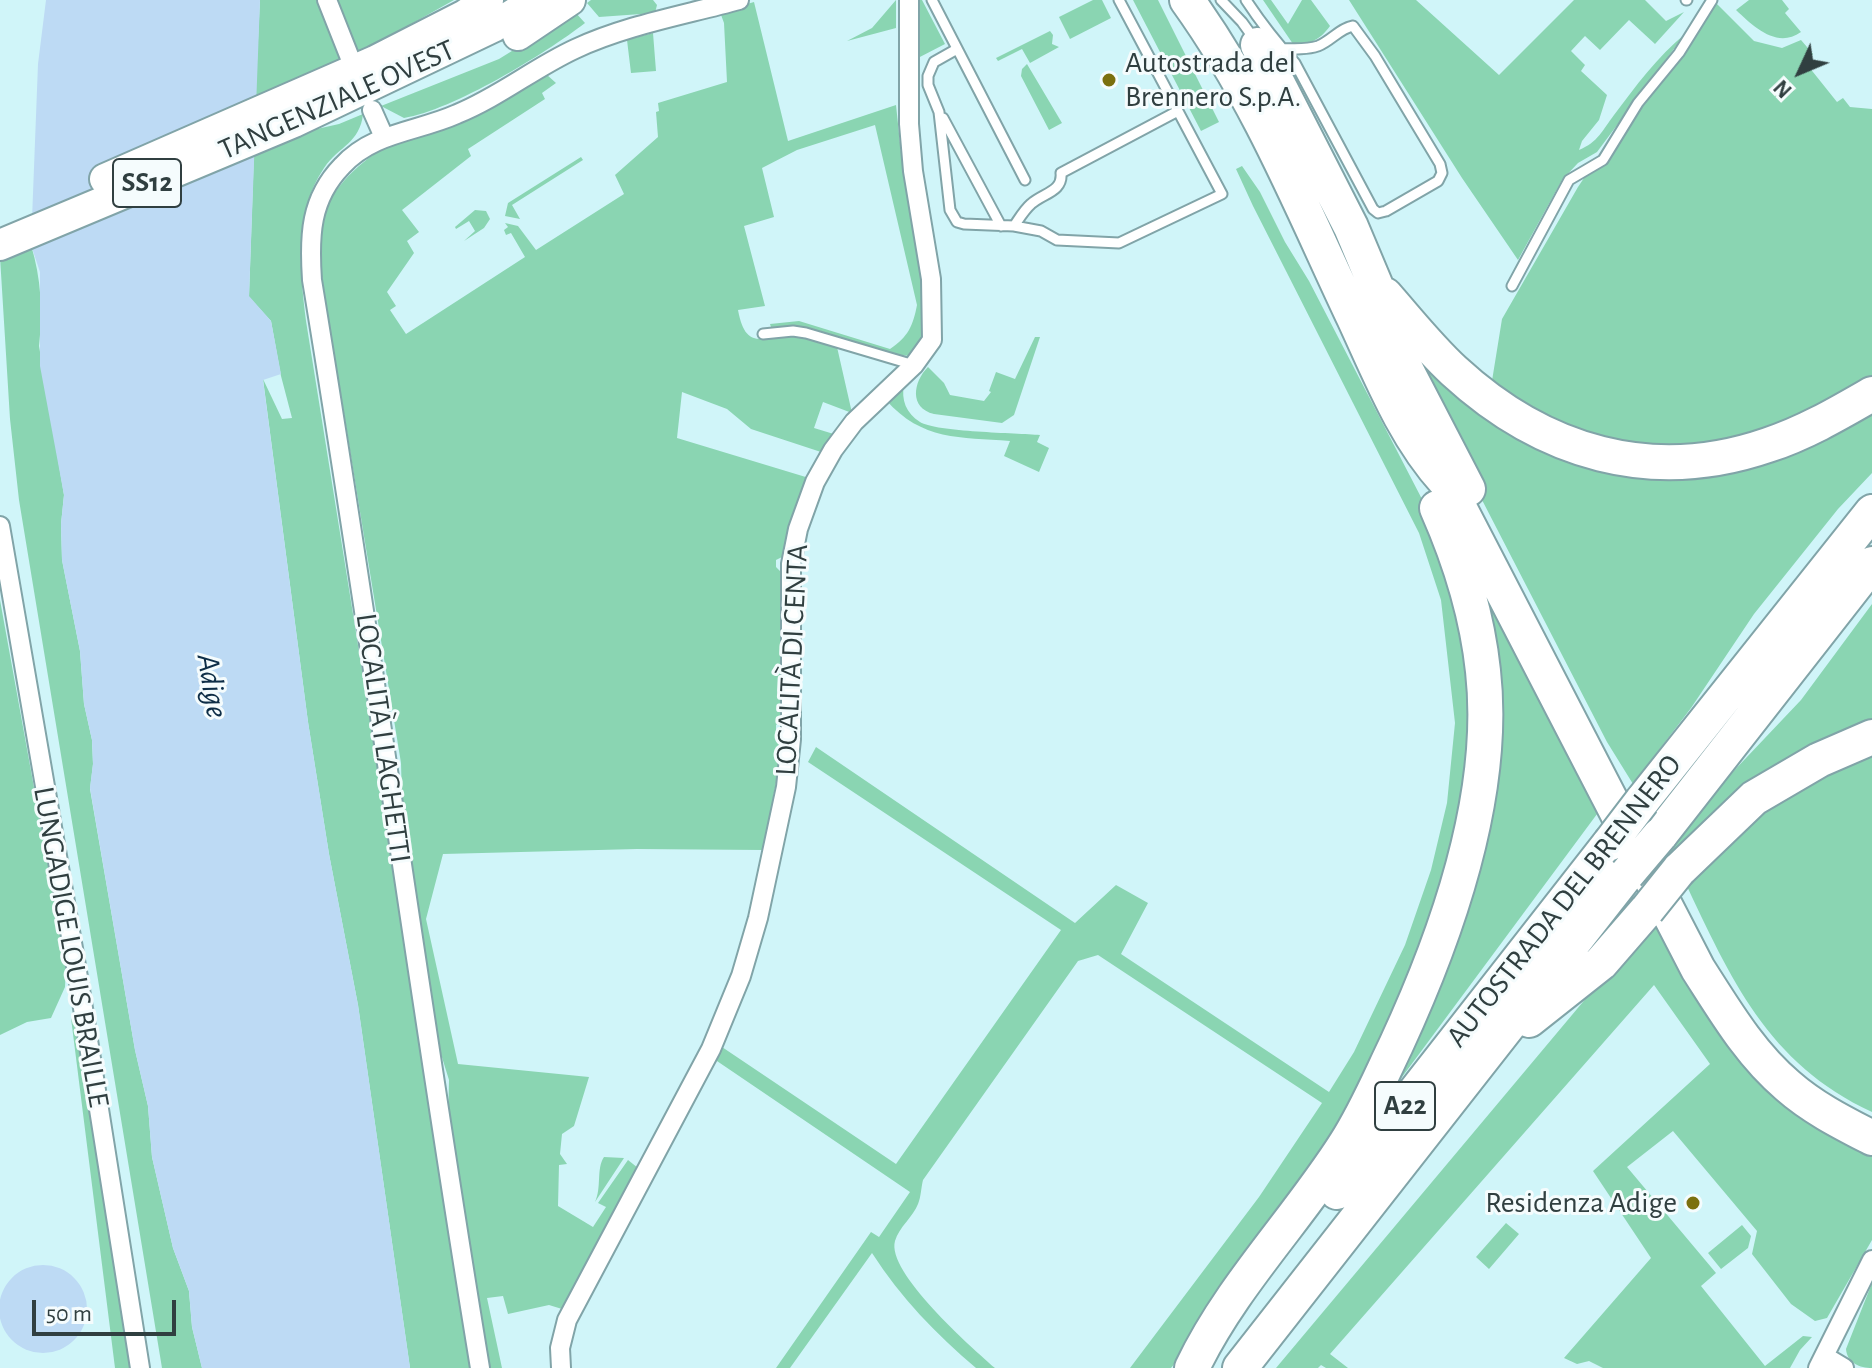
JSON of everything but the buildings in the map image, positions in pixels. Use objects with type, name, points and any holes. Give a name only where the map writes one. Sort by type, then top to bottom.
[{"type":"highway","name":"TANGENZIALE OVEST","points":[[0,224],[417,66],[493,27],[536,0]]},
{"type":"highway","points":[[293,114],[356,104],[465,63],[498,48],[570,0]]},
{"type":"highway","points":[[1188,0],[1208,62],[1276,196],[1332,273],[1388,391],[1424,458],[1446,482],[1698,969],[1730,1020],[1789,1087],[1829,1115],[1872,1138]]},
{"type":"highway","name":"TANGENZIALE OVEST","points":[[0,245],[293,114],[375,61],[478,5]]},
{"type":"highway","points":[[1270,47],[1375,284],[1399,356],[1732,993],[1771,1045],[1801,1075],[1832,1098],[1872,1119]]},
{"type":"highway","points":[[1375,284],[1454,371],[1490,400],[1550,438],[1608,456],[1635,461],[1707,460],[1740,453],[1794,435],[1872,394]]},
{"type":"highway","points":[[1192,1368],[1209,1331],[1298,1213],[1347,1142],[1369,1103],[1440,941],[1469,839],[1479,785],[1484,731],[1484,673],[1476,621],[1465,579],[1430,493],[1424,458]]},
{"type":"highway","name":"AUTOSTRADA DEL BRENNERO","points":[[1200,1368],[1642,801],[1872,512]]},
{"type":"highway","name":"AUTOSTRADA DEL BRENNERO","points":[[1240,1368],[1872,564]]},
{"type":"highway","points":[[1488,1052],[1601,963],[1679,870],[1754,798],[1819,760],[1872,737]]},
{"type":"street","points":[[327,0],[350,58]]},
{"type":"street","name":"LOCALITÀ I LAGHETTI","points":[[480,1368],[414,955],[369,633],[312,280],[309,240],[315,206],[342,165],[363,147],[384,137],[436,124],[466,111],[509,89],[561,55],[594,41],[739,0]]},
{"type":"street","name":"LOCALITÀ DI CENTA","points":[[561,1368],[560,1348],[567,1320],[711,1049],[741,976],[758,918],[786,787],[791,739],[791,564],[798,529],[815,482],[833,450],[854,422],[914,365],[932,340],[929,264],[913,171],[908,82],[909,0]]},
{"type":"street","points":[[372,110],[384,137]]},
{"type":"street","name":"LUNGADIGE LOUIS BRAILLE","points":[[0,526],[140,1368]]},
{"type":"street","points":[[1844,1368],[1821,1362],[1872,1260]]},
{"type":"lane","points":[[932,0],[1025,180]]},
{"type":"lane","points":[[939,112],[950,210],[952,216],[964,224],[1014,226],[1041,231],[1057,240],[1119,243],[1222,194],[1119,0]]},
{"type":"lane","points":[[1221,0],[1270,47],[1295,63],[1373,209],[1382,213],[1438,181],[1442,173],[1440,164],[1375,56],[1353,26],[1344,28],[1334,38],[1318,46],[1270,47]]},
{"type":"lane","points":[[1246,0],[1273,39],[1270,47]]},
{"type":"lane","points":[[1512,286],[1569,180],[1603,160],[1638,103],[1679,53],[1712,0]]},
{"type":"lane","points":[[957,49],[934,62],[928,85],[939,112],[1001,226]]},
{"type":"lane","points":[[1014,226],[1031,204],[1059,186],[1061,173],[1178,111]]},
{"type":"lane","points":[[763,334],[806,333],[914,365]]},
{"type":"green space","points":[[260,0],[316,0],[344,61],[255,102]]},
{"type":"green space","points":[[336,0],[454,0],[358,54]]},
{"type":"green space","points":[[591,0],[653,0],[657,5],[655,13],[599,17],[587,3]]},
{"type":"green space","points":[[896,0],[896,28],[847,41],[872,28]]},
{"type":"green space","points":[[915,0],[922,0],[945,44],[916,59]]},
{"type":"green space","points":[[1093,0],[1102,0],[1111,18],[1070,39],[1059,17]]},
{"type":"green space","points":[[1133,0],[1158,0],[1219,122],[1201,131]]},
{"type":"green space","points":[[1263,0],[1271,0],[1288,24],[1302,0],[1311,0],[1330,26],[1314,41],[1293,44]]},
{"type":"green space","points":[[1349,0],[1416,0],[1499,75],[1574,0],[1645,0],[1666,21],[1684,12],[1655,44],[1629,20],[1600,50],[1585,36],[1571,51],[1585,65],[1581,71],[1607,95],[1599,120],[1582,141],[1579,150],[1599,136],[1647,72],[1685,34],[1597,152],[1578,163],[1562,180],[1518,260]]},
{"type":"green space","points":[[1749,0],[1782,0],[1789,9],[1785,13],[1801,32],[1783,38],[1766,34],[1736,10]]},
{"type":"green space","points":[[754,2],[788,141],[896,105],[903,171],[925,271],[926,335],[913,356],[894,355],[797,326],[771,327],[770,324],[799,321],[890,349],[909,330],[917,305],[875,125],[797,150],[762,168],[774,217],[744,226],[765,306],[738,310],[741,323],[751,337],[758,339],[792,336],[837,347],[852,413],[823,402],[814,428],[837,435],[824,453],[751,429],[727,409],[682,392],[677,438],[809,478],[797,502],[782,557],[776,560],[776,567],[782,573],[781,721],[776,725],[781,737],[778,772],[763,850],[637,849],[443,854],[426,919],[458,1064],[589,1077],[574,1126],[562,1134],[560,1154],[567,1164],[559,1165],[558,1206],[593,1227],[606,1207],[598,1203],[628,1160],[638,1168],[568,1303],[562,1309],[549,1305],[508,1314],[503,1296],[487,1298],[502,1368],[486,1368],[448,1124],[449,1080],[429,1015],[403,837],[401,763],[322,278],[321,222],[339,187],[379,151],[460,121],[502,101],[546,74],[556,83],[542,93],[545,99],[468,149],[471,156],[402,210],[419,232],[407,241],[414,253],[387,292],[396,306],[390,310],[406,334],[525,257],[511,233],[506,235],[504,230],[508,227],[505,223],[518,226],[536,250],[624,194],[615,175],[658,137],[658,103],[727,82],[724,23],[720,12]]},
{"type":"green space","points":[[1716,3],[1754,41],[1782,48],[1801,40],[1813,54],[1805,62],[1837,102],[1843,98],[1850,107],[1872,109],[1872,389],[1720,449],[1585,440],[1491,387],[1502,319],[1584,178],[1611,157],[1647,100],[1683,57]]},
{"type":"green space","points":[[575,12],[585,23],[523,65],[472,93],[404,118],[381,106],[499,59]]},
{"type":"green space","points":[[1050,31],[1052,44],[1059,47],[1030,63],[1022,49],[998,61],[996,58]]},
{"type":"green space","points":[[653,33],[656,71],[631,73],[627,40]]},
{"type":"green space","points":[[1027,64],[1062,123],[1049,130],[1021,76]]},
{"type":"green space","points":[[363,114],[358,132],[324,168],[307,204],[301,242],[302,282],[474,1368],[410,1368],[358,1005],[308,722],[263,379],[282,419],[292,418],[271,321],[249,297],[254,152],[299,133],[339,124]]},
{"type":"green space","points":[[581,157],[583,160],[512,205],[520,219],[505,216],[508,203]]},
{"type":"green space","points":[[1242,166],[1260,192],[1309,281],[1424,503],[1477,666],[1467,835],[1363,1102],[1227,1300],[1171,1368],[1130,1368],[1259,1197],[1322,1103],[1098,955],[1078,961],[923,1180],[918,1204],[895,1241],[903,1271],[916,1289],[950,1327],[995,1368],[976,1368],[947,1342],[907,1300],[872,1253],[790,1368],[776,1368],[871,1232],[879,1237],[910,1192],[714,1059],[719,1045],[896,1164],[1061,930],[808,762],[816,747],[1075,923],[1116,885],[1148,903],[1121,954],[1329,1092],[1354,1052],[1405,945],[1431,870],[1447,803],[1455,723],[1441,600],[1419,533],[1253,206],[1236,169]]},
{"type":"green space","points":[[475,210],[486,211],[490,219],[484,228],[464,241],[475,231],[469,221],[455,227]]},
{"type":"green space","points":[[31,245],[40,295],[39,346],[64,495],[62,560],[80,651],[84,704],[92,740],[90,789],[135,1050],[148,1106],[152,1157],[173,1248],[189,1291],[192,1327],[202,1368],[162,1368],[19,500],[10,419],[0,257]]},
{"type":"green space","points":[[1035,337],[1040,337],[1014,415],[1002,423],[934,414],[920,406],[917,387],[928,367],[944,383],[950,395],[984,401],[991,392],[996,372],[1015,379]]},
{"type":"green space","points":[[1407,343],[1636,469],[1872,404],[1872,473],[1838,509],[1754,614],[1691,708],[1633,784],[1607,742],[1481,498]]},
{"type":"green space","points":[[904,384],[904,401],[920,422],[959,430],[1040,435],[1037,442],[1049,448],[1039,472],[1004,456],[1010,441],[958,437],[928,430],[914,423],[886,400]]},
{"type":"green space","points":[[1464,557],[1603,806],[1382,1104],[1483,811]]},
{"type":"green space","points":[[0,600],[66,964],[65,987],[51,1018],[27,1022],[0,1035]]},
{"type":"green space","points":[[1872,604],[1872,726],[1675,863],[1669,852],[1728,777],[1801,700]]},
{"type":"green space","points":[[1872,746],[1872,1112],[1836,1092],[1805,1069],[1756,1015],[1718,951],[1684,880],[1749,816]]},
{"type":"green space","points":[[1660,910],[1720,1015],[1872,1144],[1872,1240],[1827,1318],[1815,1321],[1791,1304],[1752,1254],[1757,1231],[1673,1131],[1627,1167],[1716,1273],[1701,1286],[1765,1366],[1803,1336],[1812,1337],[1790,1368],[1603,1368],[1589,1361],[1577,1364],[1564,1358],[1651,1258],[1593,1171],[1710,1064],[1654,985],[1330,1354],[1348,1368],[1326,1368],[1321,1365],[1318,1368],[1276,1368]]},
{"type":"green space","points":[[71,1018],[80,1030],[133,1368],[115,1368]]},
{"type":"green space","points":[[604,1157],[624,1158],[595,1202],[600,1167]]},
{"type":"green space","points":[[1506,1223],[1519,1234],[1489,1269],[1476,1257]]},
{"type":"green space","points":[[1742,1225],[1751,1236],[1748,1248],[1721,1269],[1708,1253]]},
{"type":"green space","points":[[1872,1283],[1872,1368],[1855,1364],[1846,1349]]},
{"type":"water","name":"Adige","points":[[46,0],[260,0],[249,296],[271,321],[281,374],[263,380],[308,722],[358,1005],[410,1368],[202,1368],[192,1327],[189,1291],[173,1248],[152,1157],[148,1106],[135,1050],[90,788],[92,740],[84,704],[80,651],[62,560],[64,495],[40,366],[40,272],[31,245],[38,64]]},
{"type":"water","points":[[43,1265],[60,1268],[74,1278],[84,1292],[87,1309],[84,1326],[74,1340],[60,1350],[43,1353],[26,1350],[12,1340],[2,1326],[-1,1309],[2,1292],[12,1278],[26,1268]]},
{"type":"place","name":"Autostrada del Brennero S.p.A.","points":[[1109,80]]},
{"type":"place","name":"Residenza Adige","points":[[1693,1203]]}]
